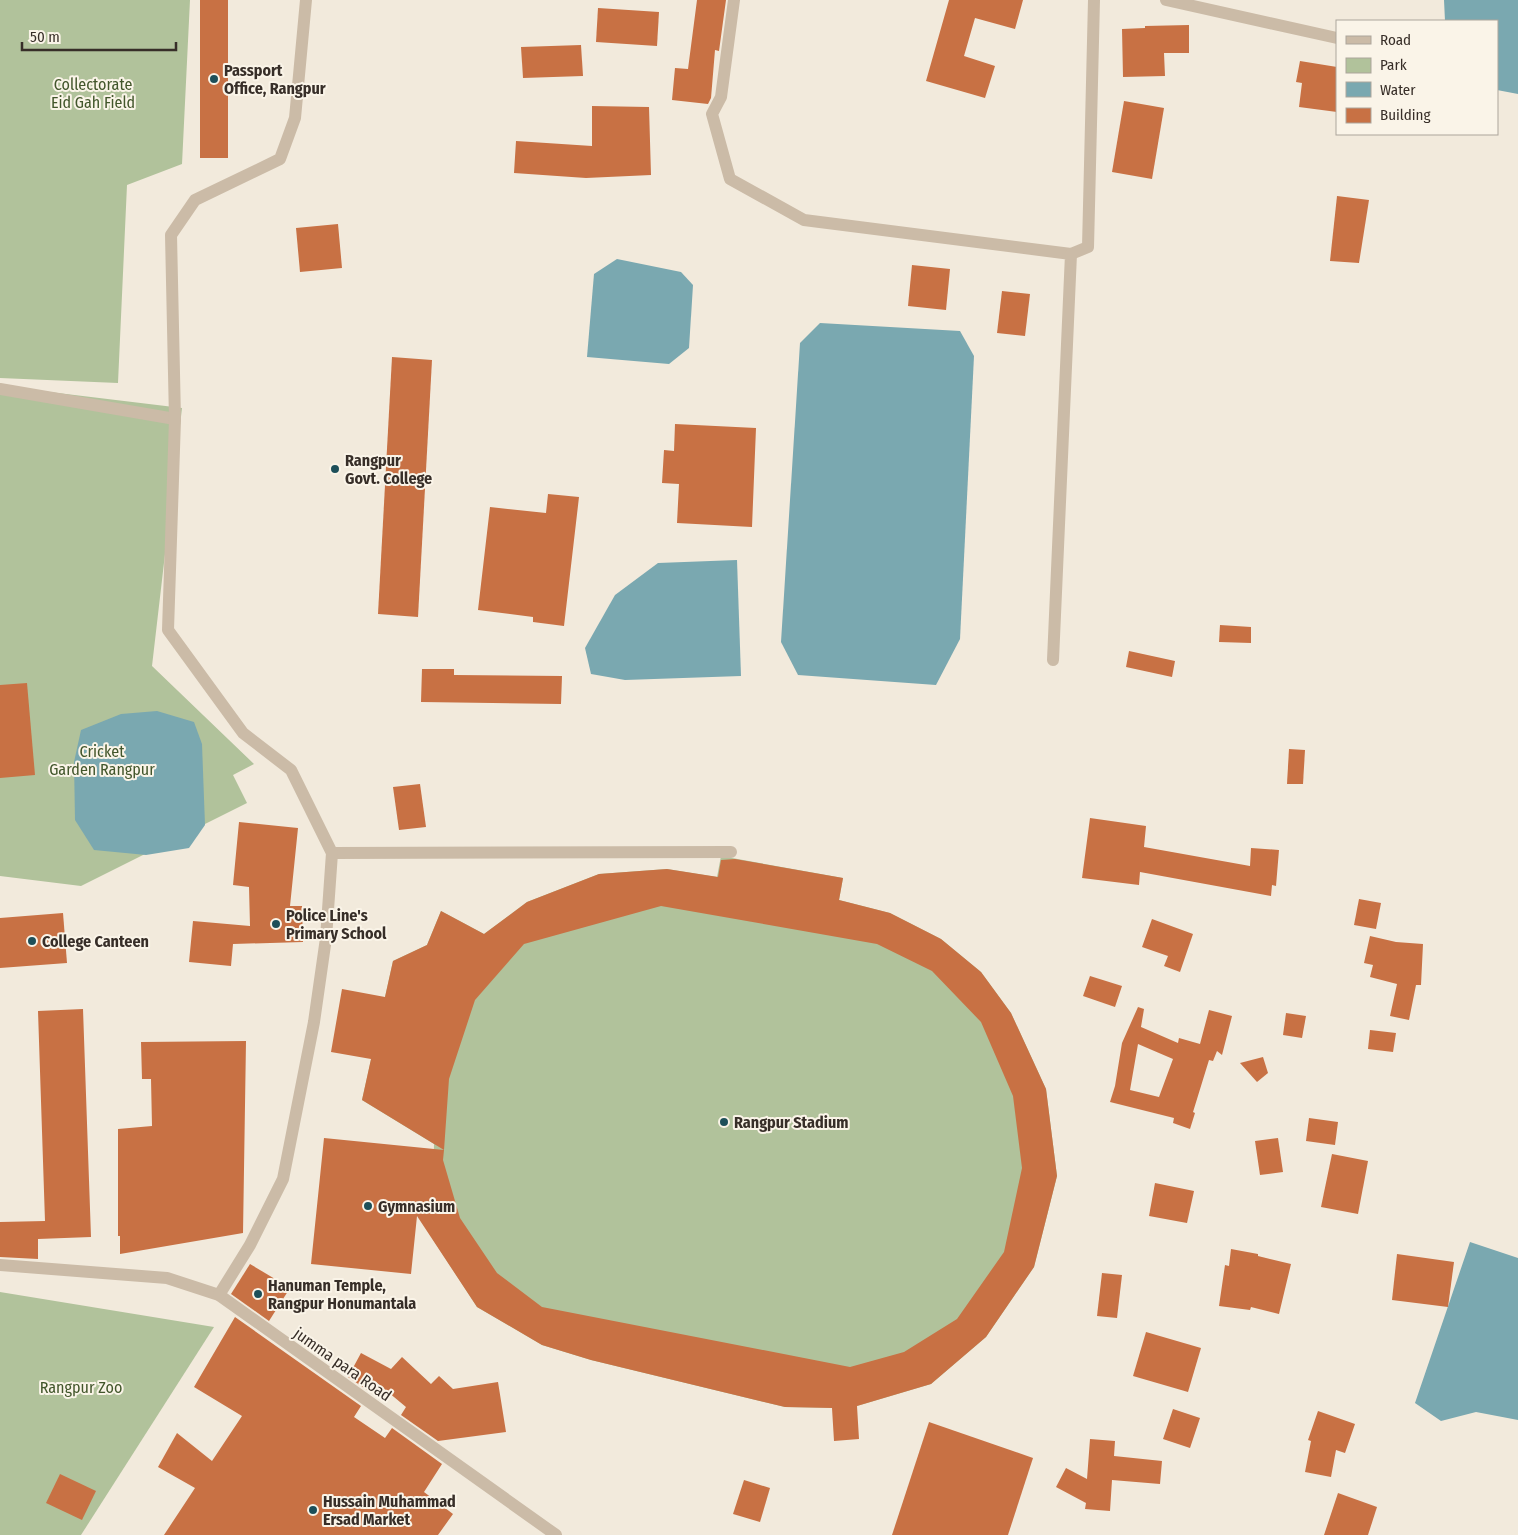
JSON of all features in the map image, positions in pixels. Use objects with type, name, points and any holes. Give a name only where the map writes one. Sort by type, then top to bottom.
[{"type":"street","points":[[219,1296],[250,1245],[283,1179],[314,1022],[326,938],[332,853],[291,770],[244,733],[168,630],[175,419],[171,235],[195,200],[280,159],[295,118],[306,0]]},
{"type":"street","points":[[734,0],[721,97],[712,114],[730,179],[804,220],[1071,254],[1088,247],[1094,0]]},
{"type":"street","points":[[1166,0],[1336,38]]},
{"type":"street","points":[[1054,660],[1071,254]]},
{"type":"street","points":[[0,388],[175,419]]},
{"type":"street","points":[[332,853],[731,852]]},
{"type":"street","name":"jumma para Road","points":[[0,1265],[168,1278],[219,1296],[556,1535]]},
{"type":"green space","name":"Collectorate Eid Gah Field","points":[[0,0],[190,0],[182,164],[127,185],[118,383],[0,378]]},
{"type":"green space","name":"Cricket Garden Rangpur","points":[[0,386],[182,408],[152,666],[254,764],[233,775],[247,803],[81,886],[0,876]]},
{"type":"green space","name":"Rangpur Stadium","points":[[721,856],[843,878],[839,900],[890,913],[941,939],[981,972],[1011,1013],[1046,1089],[1057,1176],[1034,1267],[986,1337],[931,1384],[850,1408],[785,1407],[591,1360],[542,1345],[477,1307],[432,1238],[434,1144],[362,1100],[393,961],[427,945],[441,911],[484,934],[527,902],[599,874],[667,869],[717,877]]},
{"type":"green space","name":"Rangpur Zoo","points":[[0,1292],[214,1327],[81,1535],[0,1535]]},
{"type":"water","points":[[1444,0],[1518,0],[1518,94],[1498,90],[1498,20],[1445,20]]},
{"type":"water","points":[[617,259],[681,272],[693,285],[689,348],[669,364],[587,357],[594,274]]},
{"type":"water","points":[[820,323],[960,331],[974,356],[960,639],[936,685],[798,675],[781,642],[800,343]]},
{"type":"water","points":[[737,560],[741,676],[625,680],[591,674],[585,648],[615,595],[658,563]]},
{"type":"water","points":[[157,711],[194,722],[202,744],[205,825],[189,848],[146,855],[94,850],[75,820],[74,762],[81,730],[121,714]]},
{"type":"water","points":[[1470,1242],[1518,1258],[1518,1420],[1476,1412],[1441,1421],[1415,1403]]},
{"type":"building","name":"Passport Office, Rangpur","points":[[200,0],[228,0],[228,158],[200,158]]},
{"type":"building","points":[[697,0],[726,0],[719,51],[715,50],[711,98],[708,104],[672,100],[675,68],[688,69]]},
{"type":"building","points":[[949,0],[1023,0],[1015,29],[975,18],[964,56],[995,66],[985,98],[926,81]]},
{"type":"building","points":[[598,8],[659,12],[657,46],[596,42]]},
{"type":"building","points":[[1189,25],[1189,53],[1164,53],[1165,76],[1123,77],[1122,29],[1145,28],[1145,26]]},
{"type":"building","points":[[581,45],[583,76],[523,78],[521,47]]},
{"type":"building","points":[[1300,61],[1336,67],[1336,112],[1299,107],[1302,83],[1296,82]]},
{"type":"building","points":[[1124,101],[1164,108],[1152,179],[1112,172]]},
{"type":"building","points":[[592,106],[649,107],[651,175],[586,178],[514,173],[516,141],[592,146]]},
{"type":"building","points":[[1337,196],[1369,200],[1359,263],[1330,261]]},
{"type":"building","points":[[338,224],[342,268],[300,272],[296,228]]},
{"type":"building","points":[[912,265],[950,269],[946,310],[908,306]]},
{"type":"building","points":[[1002,291],[1030,294],[1025,336],[997,333]]},
{"type":"building","points":[[392,357],[432,360],[418,617],[378,614]]},
{"type":"building","points":[[675,424],[756,428],[752,527],[677,523],[679,484],[662,483],[664,450],[674,451]]},
{"type":"building","points":[[548,494],[579,497],[564,626],[533,622],[533,617],[478,610],[490,507],[546,513]]},
{"type":"building","points":[[1220,625],[1251,627],[1251,643],[1219,642]]},
{"type":"building","points":[[1129,651],[1175,661],[1172,677],[1126,667]]},
{"type":"building","points":[[422,669],[454,669],[454,675],[562,676],[561,704],[421,702]]},
{"type":"building","points":[[27,683],[35,775],[0,778],[0,685]]},
{"type":"building","points":[[1289,749],[1305,750],[1303,784],[1287,784]]},
{"type":"building","points":[[420,784],[426,827],[399,830],[393,787]]},
{"type":"building","points":[[1090,818],[1146,826],[1144,847],[1250,866],[1251,848],[1279,850],[1276,886],[1272,885],[1271,896],[1140,872],[1139,885],[1082,878]]},
{"type":"building","points":[[239,822],[298,828],[290,906],[302,906],[303,942],[233,944],[231,966],[189,962],[193,921],[250,926],[249,887],[233,885]]},
{"type":"building","points":[[735,859],[843,878],[839,900],[890,913],[941,939],[981,972],[1011,1013],[1046,1089],[1057,1176],[1034,1267],[986,1337],[931,1384],[857,1406],[859,1439],[834,1441],[832,1408],[785,1407],[591,1360],[542,1345],[477,1307],[417,1216],[411,1274],[311,1264],[324,1138],[444,1150],[362,1100],[371,1059],[331,1052],[342,989],[385,997],[393,961],[427,945],[441,911],[484,934],[527,902],[599,874],[667,869],[718,877],[721,860]],"holes":[[[661,906],[877,944],[932,971],[981,1022],[1013,1096],[1022,1168],[1004,1252],[957,1319],[904,1352],[850,1367],[542,1307],[497,1273],[460,1218],[443,1160],[449,1079],[475,1000],[524,944]]]},
{"type":"building","points":[[1359,899],[1381,903],[1376,929],[1354,925]]},
{"type":"building","name":"College Canteen","points":[[63,913],[67,963],[0,968],[0,918]]},
{"type":"building","points":[[1152,919],[1193,934],[1180,972],[1164,966],[1168,956],[1142,947]]},
{"type":"building","points":[[1370,936],[1396,942],[1423,944],[1421,985],[1416,985],[1409,1020],[1390,1016],[1397,984],[1370,977],[1373,965],[1364,963]]},
{"type":"building","points":[[1090,976],[1122,986],[1115,1007],[1083,996]]},
{"type":"building","points":[[1138,1007],[1144,1009],[1141,1027],[1178,1043],[1179,1038],[1200,1044],[1209,1010],[1232,1016],[1222,1055],[1217,1051],[1213,1061],[1209,1060],[1193,1112],[1195,1113],[1190,1129],[1173,1123],[1174,1118],[1110,1102],[1115,1086],[1122,1043]],"holes":[[[1138,1044],[1173,1059],[1159,1097],[1130,1090]]]},
{"type":"building","points":[[83,1009],[91,1237],[38,1239],[38,1259],[0,1257],[0,1222],[45,1221],[38,1011]]},
{"type":"building","points":[[1286,1013],[1306,1016],[1302,1038],[1283,1035]]},
{"type":"building","points":[[1370,1030],[1396,1033],[1393,1052],[1368,1049]]},
{"type":"building","points":[[246,1041],[243,1233],[120,1254],[120,1236],[118,1236],[118,1129],[152,1126],[151,1079],[142,1079],[141,1042]]},
{"type":"building","points":[[1263,1057],[1268,1073],[1257,1082],[1240,1063]]},
{"type":"building","points":[[1309,1118],[1338,1122],[1335,1145],[1306,1141]]},
{"type":"building","points":[[1278,1138],[1283,1172],[1260,1175],[1255,1141]]},
{"type":"building","points":[[1332,1154],[1368,1161],[1358,1214],[1321,1207]]},
{"type":"building","points":[[1155,1183],[1194,1191],[1187,1223],[1149,1216]]},
{"type":"building","points":[[1231,1249],[1258,1254],[1258,1256],[1291,1264],[1279,1314],[1251,1307],[1250,1310],[1219,1306],[1225,1265],[1229,1266]]},
{"type":"building","points":[[1397,1254],[1454,1262],[1448,1307],[1392,1300]]},
{"type":"building","name":"Hanuman Temple, Rangpur Honumantala","points":[[250,1264],[290,1288],[269,1321],[231,1294]]},
{"type":"building","points":[[1102,1273],[1122,1275],[1117,1318],[1097,1316]]},
{"type":"building","points":[[235,1317],[361,1406],[354,1417],[385,1438],[392,1428],[442,1464],[424,1492],[453,1514],[438,1535],[164,1535],[195,1488],[158,1467],[177,1433],[212,1461],[242,1416],[194,1387]]},
{"type":"building","points":[[1146,1332],[1201,1348],[1188,1392],[1133,1376]]},
{"type":"building","points":[[361,1353],[391,1369],[402,1357],[431,1384],[439,1376],[453,1389],[498,1382],[506,1432],[438,1441],[401,1415],[406,1407],[376,1382],[370,1392],[348,1377]]},
{"type":"building","points":[[1173,1409],[1200,1418],[1190,1448],[1163,1439]]},
{"type":"building","points":[[1318,1411],[1355,1424],[1345,1453],[1336,1450],[1331,1477],[1305,1472],[1311,1441],[1308,1440]]},
{"type":"building","points":[[929,1422],[1033,1458],[1008,1535],[892,1535]]},
{"type":"building","points":[[1090,1439],[1115,1441],[1114,1456],[1162,1461],[1160,1484],[1112,1480],[1110,1511],[1085,1509],[1086,1503],[1056,1487],[1066,1468],[1087,1479]]},
{"type":"building","points":[[60,1474],[96,1491],[82,1520],[46,1503]]},
{"type":"building","points":[[744,1480],[770,1488],[760,1522],[733,1514]]},
{"type":"building","points":[[1338,1493],[1377,1507],[1368,1535],[1324,1535]]},
{"type":"place","name":"Passport Office, Rangpur","points":[[214,79]]},
{"type":"place","name":"Rangpur Govt. College","points":[[335,469]]},
{"type":"place","name":"Police Line's Primary School","points":[[276,924]]},
{"type":"place","name":"College Canteen","points":[[32,941]]},
{"type":"place","name":"Rangpur Stadium","points":[[724,1122]]},
{"type":"place","name":"Gymnasium","points":[[368,1206]]},
{"type":"place","name":"Hanuman Temple, Rangpur Honumantala","points":[[258,1294]]},
{"type":"place","name":"Hussain Muhammad Ersad Market","points":[[313,1510]]}]
